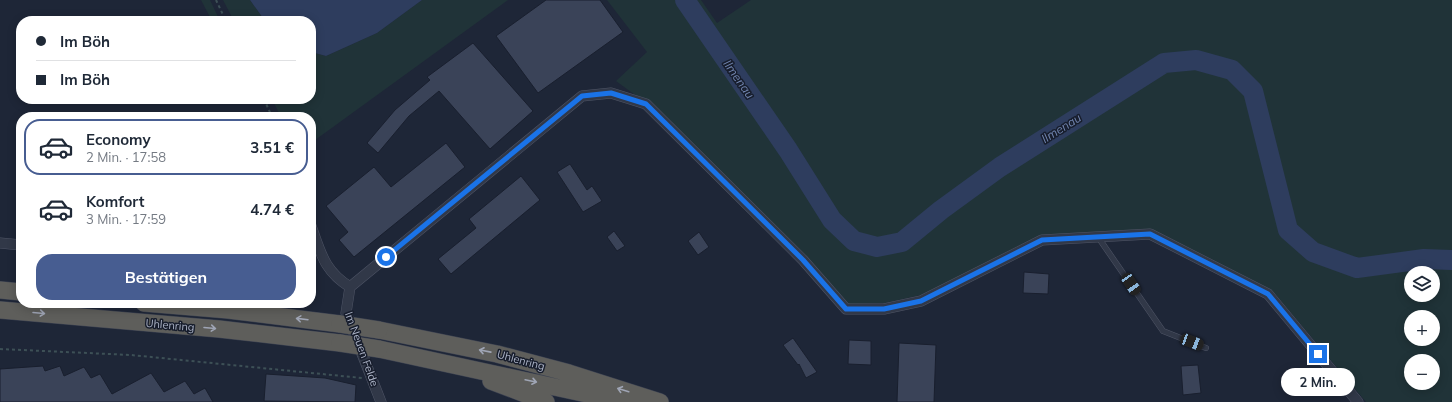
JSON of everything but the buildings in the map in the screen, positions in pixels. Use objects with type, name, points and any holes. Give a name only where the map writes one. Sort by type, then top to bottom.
[{"type":"highway","points":[[0,290],[16,292]]},
{"type":"highway","name":"Uhlenring","points":[[204,308],[379,330],[497,354],[569,373],[660,402]]},
{"type":"highway","name":"Uhlenring","points":[[0,310],[219,329],[340,343],[411,355]]},
{"type":"highway","points":[[411,355],[498,383],[546,402]]},
{"type":"highway","points":[[411,355],[624,402]]},
{"type":"street","points":[[316,239],[326,266],[349,291],[582,96],[611,93],[646,104],[803,260],[846,309],[884,309],[921,301],[1042,240],[1150,234],[1268,294],[1358,402]]},
{"type":"street","points":[[0,243],[16,245]]},
{"type":"street","name":"Im Neuen Felde","points":[[349,291],[346,313],[381,402]]},
{"type":"lane","points":[[1098,237],[1164,331],[1206,348]]},
{"type":"path","points":[[216,0],[224,16]]},
{"type":"path","points":[[0,349],[131,355],[363,378],[374,385]]},
{"type":"green space","points":[[201,0],[210,0],[218,16],[209,16]]},
{"type":"green space","points":[[223,0],[250,0],[261,16],[231,16]]},
{"type":"green space","points":[[422,0],[508,0],[316,139],[316,112],[278,112],[274,104],[316,104],[316,53],[326,56],[377,33]]},
{"type":"green space","points":[[607,0],[701,0],[717,23],[751,0],[1452,0],[1452,402],[1366,402],[1274,293],[1149,230],[1040,237],[921,295],[885,303],[849,304],[806,257],[657,111],[616,81],[647,52]]},
{"type":"water","points":[[250,0],[422,0],[377,33],[326,56],[316,53],[316,16],[261,16]]},
{"type":"waterway","name":"Ilmenau","points":[[685,0],[788,150],[832,220],[854,241],[877,247],[902,242],[941,210],[1000,167],[1164,63],[1196,60],[1232,70],[1253,91],[1288,230],[1313,252],[1357,268],[1424,259],[1452,260]]},
{"type":"route","points":[[386,257],[582,96],[611,93],[646,104],[803,260],[846,309],[884,309],[921,301],[1042,240],[1150,234],[1268,294],[1318,354]]}]
